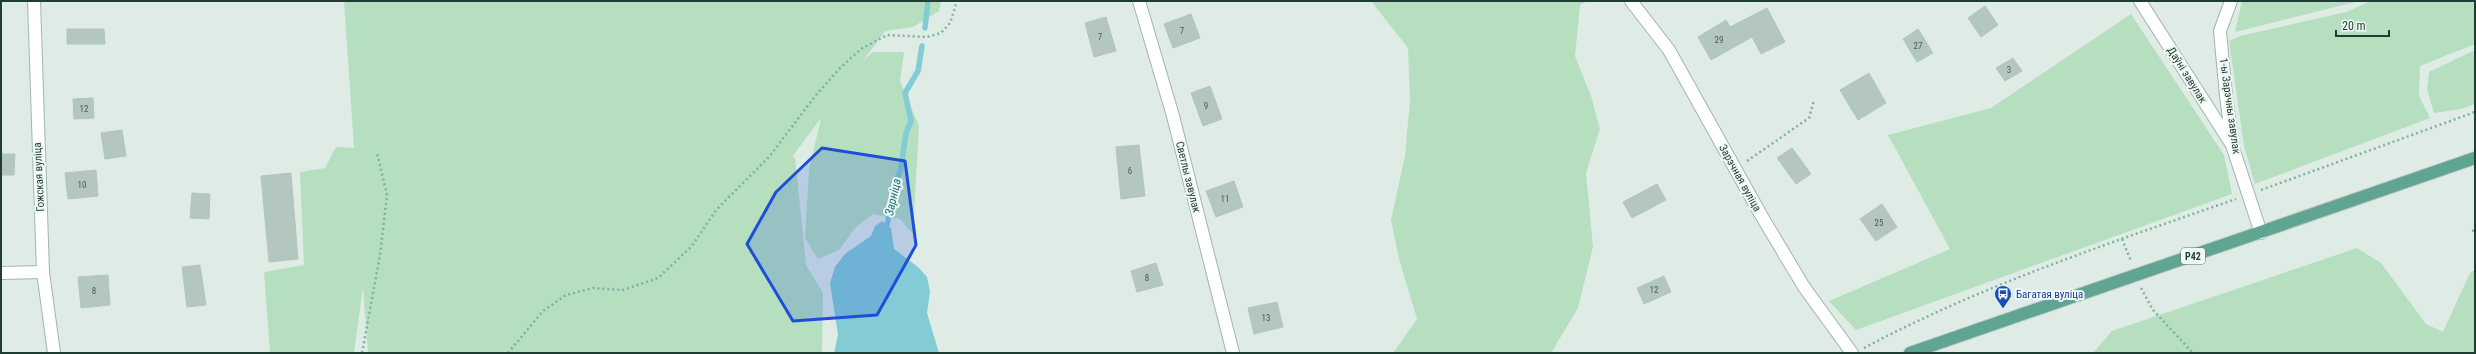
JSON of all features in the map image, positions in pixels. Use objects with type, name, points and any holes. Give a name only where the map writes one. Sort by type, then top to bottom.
[{"type":"main road","name":"Р42","points":[[1910,353],[2475,158]]},
{"type":"street","name":"Гожская вуліца","points":[[34,1],[44,272],[54,353]]},
{"type":"street","name":"Светлы завулак","points":[[1139,1],[1173,116],[1233,353]]},
{"type":"street","name":"Зарэчная вуліца","points":[[1632,1],[1669,50],[1735,169],[1804,287],[1857,351]]},
{"type":"street","name":"Даўні завулак","points":[[2140,1],[2233,148]]},
{"type":"street","name":"1-ы Зарэчны завулак","points":[[2231,1],[2220,31],[2233,148],[2261,233]]},
{"type":"street","points":[[1,273],[44,272]]},
{"type":"path","points":[[508,353],[543,311],[566,295],[592,288],[623,290],[658,278],[690,247],[717,209],[769,157],[816,96],[842,67],[861,49],[887,35],[927,37],[941,33],[950,23],[957,1]]},
{"type":"path","points":[[1735,169],[1809,118],[1814,100]]},
{"type":"path","points":[[1857,351],[1915,321],[2122,239],[2248,195],[2475,112]]},
{"type":"path","points":[[362,353],[380,255],[387,195],[377,153]]},
{"type":"path","points":[[2122,239],[2134,276],[2153,310],[2193,353]]},
{"type":"highlighted area","points":[[822,148],[905,161],[916,245],[877,315],[793,321],[747,244],[776,192]]},
{"type":"green space","points":[[344,1],[941,1],[939,11],[913,27],[885,31],[863,61],[873,52],[904,52],[900,81],[919,126],[913,234],[900,219],[873,214],[856,227],[839,250],[818,259],[805,238],[809,170],[821,118],[792,157],[795,157],[806,265],[823,293],[822,353],[368,353],[363,287],[354,353],[270,353],[264,272],[304,265],[300,172],[325,168],[336,147],[354,148]]},
{"type":"green space","points":[[1371,1],[1587,1],[1580,5],[1575,56],[1591,96],[1600,129],[1586,173],[1593,247],[1578,308],[1551,353],[1393,353],[1417,319],[1399,259],[1391,220],[1405,156],[1410,100],[1408,48]]},
{"type":"green space","points":[[2242,1],[2359,1],[2235,32]]},
{"type":"green space","points":[[2371,1],[2475,1],[2475,44],[2420,66],[2419,96],[2430,118],[2255,184],[2244,146],[2229,41],[2240,36],[2346,12]]},
{"type":"green space","points":[[2131,14],[2224,155],[2232,194],[1856,330],[1829,301],[1950,249],[1888,135],[1991,108]]},
{"type":"green space","points":[[2475,50],[2475,104],[2461,109],[2434,113],[2427,89],[2429,72]]},
{"type":"green space","points":[[2357,248],[2381,263],[2426,324],[2443,332],[2470,273],[2475,269],[2475,353],[2093,353],[2112,331]]},
{"type":"water","points":[[882,221],[891,228],[894,249],[918,267],[927,277],[930,292],[927,313],[939,353],[834,353],[838,335],[830,283],[835,267],[845,254],[871,236],[875,226]]},
{"type":"building","points":[[1985,6],[1998,25],[1981,37],[1968,18]]},
{"type":"building","points":[[1767,8],[1785,42],[1761,54],[1752,37],[1711,60],[1698,37],[1726,20],[1730,27]]},
{"type":"building","points":[[1191,14],[1200,38],[1173,48],[1164,24]]},
{"type":"building","points":[[1106,17],[1116,51],[1094,57],[1085,23]]},
{"type":"building","points":[[67,29],[104,29],[105,44],[67,44]]},
{"type":"building","points":[[1918,29],[1933,53],[1917,62],[1903,39]]},
{"type":"building","points":[[2013,58],[2022,71],[2005,81],[1996,68]]},
{"type":"building","points":[[1869,73],[1886,103],[1858,120],[1840,90]]},
{"type":"building","points":[[1210,86],[1222,119],[1203,126],[1191,93]]},
{"type":"building","points":[[93,98],[94,118],[74,119],[73,99]]},
{"type":"building","points":[[122,130],[126,156],[105,159],[101,133]]},
{"type":"building","points":[[1139,145],[1145,196],[1121,199],[1116,147]]},
{"type":"building","points":[[1792,148],[1811,174],[1796,184],[1777,158]]},
{"type":"building","points":[[1,154],[15,154],[14,175],[1,175]]},
{"type":"building","points":[[96,170],[98,196],[68,199],[65,173]]},
{"type":"building","points":[[291,173],[298,259],[269,262],[261,176]]},
{"type":"building","points":[[1234,181],[1243,207],[1216,217],[1206,191]]},
{"type":"building","points":[[1657,184],[1666,200],[1632,218],[1623,202]]},
{"type":"building","points":[[192,193],[210,194],[209,219],[190,218]]},
{"type":"building","points":[[1882,204],[1897,227],[1876,241],[1860,219]]},
{"type":"building","points":[[1156,263],[1163,285],[1137,292],[1131,271]]},
{"type":"building","points":[[200,265],[206,305],[187,307],[182,267]]},
{"type":"building","points":[[108,275],[110,305],[81,308],[78,277]]},
{"type":"building","points":[[1664,276],[1671,292],[1644,304],[1637,288]]},
{"type":"building","points":[[1277,302],[1283,327],[1254,334],[1248,308]]},
{"type":"waterway","name":"Зарніца","points":[[925,28],[928,1]]},
{"type":"waterway","name":"Зарніца","points":[[887,225],[895,185],[901,168],[906,133],[911,121],[905,93],[918,71],[922,46]]},
{"type":"place","name":"Багатая вуліца","points":[[2003,309]]}]
